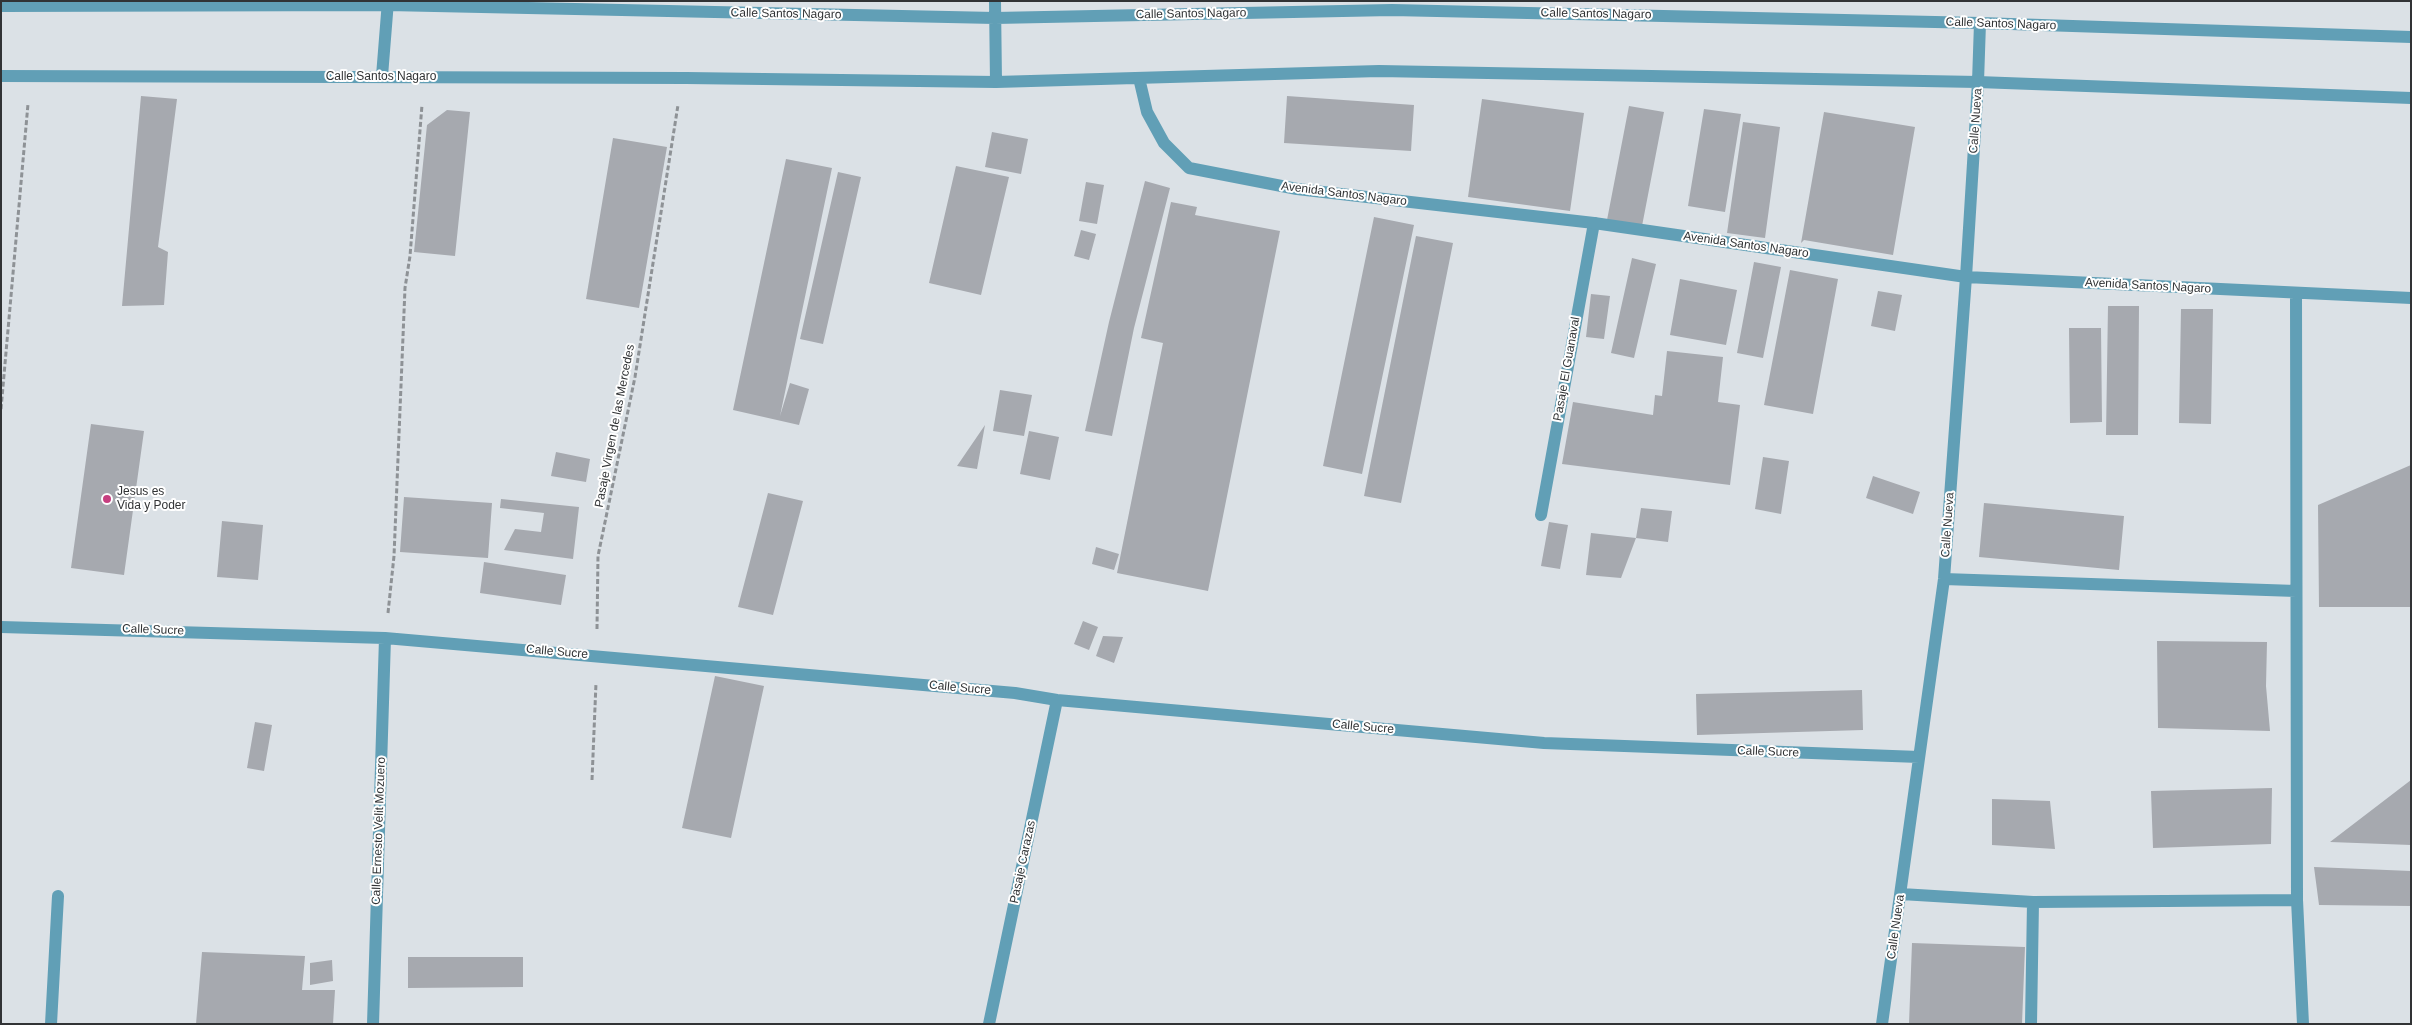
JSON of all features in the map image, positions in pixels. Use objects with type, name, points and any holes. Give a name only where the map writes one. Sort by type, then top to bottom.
[{"type":"street","points":[[996,1],[996,82]]},
{"type":"street","points":[[382,76],[388,3]]},
{"type":"street","name":"Calle Santos Nagaro","points":[[1,6],[388,3],[995,18],[1393,6],[2411,38]]},
{"type":"street","name":"Calle Nueva","points":[[1882,1024],[1944,579],[1966,277],[1980,23]]},
{"type":"street","name":"Calle Santos Nagaro","points":[[1,76],[382,76],[996,82],[1378,70],[1978,82],[2411,98]]},
{"type":"street","name":"Avenida Santos Nagaro","points":[[1139,78],[1146,112],[1164,143],[1189,168],[1297,189],[1594,223],[1966,277],[2411,298]]},
{"type":"street","name":"Pasaje El Guanaval","points":[[1541,515],[1594,223]]},
{"type":"street","points":[[2296,293],[2297,900],[2303,1024]]},
{"type":"street","points":[[1944,579],[2296,591]]},
{"type":"street","name":"Calle Sucre","points":[[1,626],[385,638],[596,655],[1015,693],[1058,700],[1544,743],[1919,757]]},
{"type":"street","name":"Calle Ernesto Velit Mozuero","points":[[373,1024],[385,638]]},
{"type":"street","name":"Pasaje Carazas","points":[[990,1024],[1058,700]]},
{"type":"street","points":[[1901,894],[2033,902],[2297,900]]},
{"type":"street","points":[[52,1024],[58,896]]},
{"type":"street","points":[[2031,1024],[2033,902]]},
{"type":"path","points":[[1,409],[31,76]]},
{"type":"path","points":[[385,638],[394,556],[405,288],[410,256],[425,77]]},
{"type":"path","name":"Pasaje Virgen de las Mercedes","points":[[592,780],[598,556],[635,377],[682,78]]},
{"type":"building","points":[[141,96],[177,99],[158,247],[168,252],[164,305],[122,306]]},
{"type":"building","points":[[1287,96],[1414,105],[1411,151],[1284,143]]},
{"type":"building","points":[[1482,99],[1584,113],[1570,211],[1468,197]]},
{"type":"building","points":[[1629,106],[1664,112],[1642,226],[1607,220]]},
{"type":"building","points":[[1704,109],[1741,114],[1725,212],[1688,206]]},
{"type":"building","points":[[447,110],[470,112],[455,256],[414,252],[427,125]]},
{"type":"building","points":[[1824,112],[1915,127],[1893,255],[1804,240],[1801,243]]},
{"type":"building","points":[[1743,122],[1780,127],[1765,238],[1727,233]]},
{"type":"building","points":[[992,132],[1028,139],[1021,174],[985,167]]},
{"type":"building","points":[[613,138],[667,147],[639,308],[586,299]]},
{"type":"building","points":[[786,159],[832,168],[780,416],[790,383],[809,389],[799,425],[733,410]]},
{"type":"building","points":[[956,166],[1009,177],[981,295],[929,283]]},
{"type":"building","points":[[838,172],[861,177],[823,344],[800,339]]},
{"type":"building","points":[[1145,181],[1170,188],[1134,328],[1112,436],[1085,431],[1109,322]]},
{"type":"building","points":[[1086,182],[1104,185],[1097,224],[1079,221]]},
{"type":"building","points":[[1171,202],[1197,207],[1195,215],[1280,231],[1208,591],[1117,573],[1163,343],[1141,338]]},
{"type":"building","points":[[1374,217],[1414,225],[1362,474],[1323,466]]},
{"type":"building","points":[[1081,230],[1096,234],[1089,260],[1074,256]]},
{"type":"building","points":[[1416,236],[1453,243],[1401,503],[1364,496]]},
{"type":"building","points":[[1632,258],[1656,264],[1634,358],[1611,353]]},
{"type":"building","points":[[1754,262],[1781,267],[1763,358],[1737,353]]},
{"type":"building","points":[[1790,270],[1838,279],[1813,414],[1764,405]]},
{"type":"building","points":[[1680,279],[1737,290],[1726,345],[1670,335]]},
{"type":"building","points":[[1878,291],[1902,295],[1895,331],[1871,326]]},
{"type":"building","points":[[1591,294],[1610,296],[1604,339],[1586,337]]},
{"type":"building","points":[[2108,306],[2139,306],[2138,435],[2106,435]]},
{"type":"building","points":[[2181,309],[2213,309],[2211,424],[2179,423]]},
{"type":"building","points":[[2069,328],[2101,328],[2102,422],[2070,423]]},
{"type":"building","points":[[1667,351],[1723,357],[1718,402],[1740,405],[1730,485],[1562,464],[1573,402],[1653,415],[1655,395],[1662,396]]},
{"type":"building","points":[[1000,390],[1032,395],[1024,436],[993,431]]},
{"type":"building","name":"Jesus es Vida y Poder","points":[[91,424],[144,431],[124,575],[71,568]]},
{"type":"building","points":[[985,425],[977,469],[957,466]]},
{"type":"building","points":[[1029,431],[1059,437],[1050,480],[1020,474]]},
{"type":"building","points":[[556,452],[590,459],[586,482],[551,476]]},
{"type":"building","points":[[1763,457],[1789,461],[1781,514],[1755,509]]},
{"type":"building","points":[[2411,465],[2411,607],[2319,607],[2318,505]]},
{"type":"building","points":[[1873,476],[1920,492],[1913,514],[1866,498]]},
{"type":"building","points":[[768,493],[803,501],[773,615],[738,607]]},
{"type":"building","points":[[404,497],[492,503],[488,558],[400,552]]},
{"type":"building","points":[[501,499],[579,507],[573,559],[504,550],[515,529],[541,532],[544,513],[500,508]]},
{"type":"building","points":[[1984,503],[2124,516],[2119,570],[1979,557]]},
{"type":"building","points":[[1641,508],[1672,511],[1668,542],[1636,538]]},
{"type":"building","points":[[222,521],[263,525],[258,580],[217,577]]},
{"type":"building","points":[[1549,522],[1568,525],[1560,569],[1541,566]]},
{"type":"building","points":[[1591,533],[1636,538],[1621,578],[1586,575]]},
{"type":"building","points":[[1096,547],[1119,554],[1114,570],[1092,564]]},
{"type":"building","points":[[484,562],[566,575],[561,605],[480,593]]},
{"type":"building","points":[[1083,621],[1098,627],[1089,650],[1074,644]]},
{"type":"building","points":[[1103,636],[1123,637],[1114,663],[1096,656]]},
{"type":"building","points":[[2157,641],[2267,642],[2266,686],[2270,731],[2158,728]]},
{"type":"building","points":[[715,676],[764,686],[731,838],[682,828]]},
{"type":"building","points":[[1862,690],[1863,730],[1697,735],[1696,694]]},
{"type":"building","points":[[255,722],[272,725],[264,771],[247,768]]},
{"type":"building","points":[[2411,780],[2411,845],[2330,842]]},
{"type":"building","points":[[2272,788],[2271,844],[2153,848],[2151,791]]},
{"type":"building","points":[[1992,799],[2050,801],[2055,849],[1992,845]]},
{"type":"building","points":[[2314,867],[2411,871],[2411,906],[2319,905]]},
{"type":"building","points":[[1912,943],[2025,947],[2022,1024],[1909,1024]]},
{"type":"building","points":[[202,952],[305,956],[302,990],[335,990],[333,1024],[196,1024]]},
{"type":"building","points":[[408,957],[523,957],[523,987],[408,988]]},
{"type":"building","points":[[332,960],[333,981],[310,985],[310,963]]},
{"type":"place","name":"Jesus es Vida y Poder","points":[[107,499]]}]
